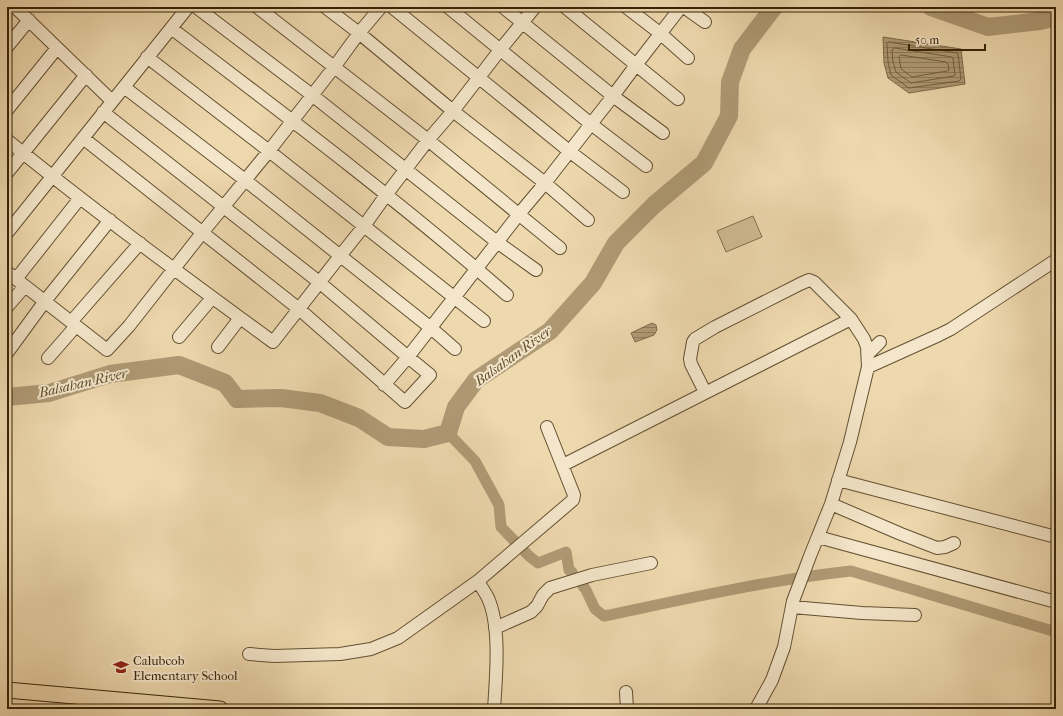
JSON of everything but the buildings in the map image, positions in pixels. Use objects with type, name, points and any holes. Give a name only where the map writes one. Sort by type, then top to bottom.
[{"type":"main road","points":[[7,690],[147,706],[220,709]]},
{"type":"street","points":[[15,7],[112,101]]},
{"type":"street","points":[[7,232],[188,7]]},
{"type":"street","points":[[196,7],[312,95],[498,242],[536,270]]},
{"type":"street","points":[[257,7],[428,140],[560,248]]},
{"type":"street","points":[[325,7],[359,33],[453,111],[545,183],[588,220]]},
{"type":"street","points":[[16,279],[107,350],[130,326],[202,233],[269,151],[359,33],[381,7]]},
{"type":"street","points":[[392,7],[569,152],[623,192]]},
{"type":"street","points":[[448,7],[590,124],[646,166]]},
{"type":"street","points":[[503,7],[613,96],[663,133]]},
{"type":"street","points":[[7,140],[80,198],[212,298],[273,342],[364,226],[428,140],[453,111],[478,77],[535,7]]},
{"type":"street","points":[[565,7],[678,99]]},
{"type":"street","points":[[626,7],[661,34],[688,58]]},
{"type":"street","points":[[384,385],[431,328],[683,7],[705,22]]},
{"type":"street","points":[[7,47],[29,20]]},
{"type":"street","points":[[171,28],[292,120],[477,269],[507,295]]},
{"type":"street","points":[[7,110],[57,48]]},
{"type":"street","points":[[147,57],[269,151],[484,321]]},
{"type":"street","points":[[7,173],[86,76]]},
{"type":"street","points":[[124,87],[245,180],[431,328],[455,349]]},
{"type":"street","points":[[83,138],[299,309],[405,402],[430,375],[319,282],[103,112]]},
{"type":"street","points":[[7,307],[16,279],[80,198]]},
{"type":"street","points":[[7,353],[45,301],[110,220]]},
{"type":"street","points":[[48,358],[140,243]]},
{"type":"street","points":[[868,367],[951,329],[1056,260]]},
{"type":"street","points":[[705,392],[690,359],[693,342],[695,339],[715,327],[808,280],[814,282],[851,320],[864,339],[868,354],[868,367],[850,442],[831,504],[793,604],[784,646],[772,680],[756,709]]},
{"type":"street","points":[[179,337],[212,298]]},
{"type":"street","points":[[218,347],[240,318]]},
{"type":"street","points":[[562,465],[851,320]]},
{"type":"street","points":[[868,354],[880,342]]},
{"type":"street","points":[[249,654],[274,656],[340,654],[371,649],[398,638],[478,581],[573,500],[574,495],[547,427]]},
{"type":"street","points":[[838,480],[1056,537]]},
{"type":"street","points":[[831,504],[937,548],[945,547],[954,543]]},
{"type":"street","points":[[818,537],[1056,602]]},
{"type":"street","points":[[495,628],[531,612],[538,606],[543,595],[550,588],[592,575],[651,563]]},
{"type":"street","points":[[478,581],[488,598],[494,620],[496,655],[494,709]]},
{"type":"street","points":[[793,604],[862,613],[915,615]]},
{"type":"street","points":[[626,692],[627,709]]},
{"type":"shaded area","points":[[753,216],[762,237],[726,252],[717,231]]},
{"type":"water","points":[[883,37],[961,49],[965,84],[909,93],[888,78],[884,63]]},
{"type":"water","points":[[652,323],[656,325],[657,330],[654,335],[635,342],[631,333]]},
{"type":"waterway","name":"Balsahan River","points":[[7,397],[49,393],[110,374],[179,365],[225,383],[237,399],[281,398],[320,403],[359,418],[388,437],[424,439],[448,433],[456,407],[476,380],[550,331],[593,283],[616,243],[654,205],[704,163],[729,116],[730,82],[742,49],[774,7]]},
{"type":"waterway","name":"Balsahan River","points":[[931,7],[988,27],[1040,21],[1056,17]]},
{"type":"waterway","points":[[448,433],[475,461],[499,505],[501,527],[529,556],[538,563],[566,552],[569,570],[572,572]]},
{"type":"waterway","points":[[583,586],[595,609],[604,616],[789,579],[851,571],[1056,632]]},
{"type":"place","name":"Calubcob Elementary School","points":[[121,667]]}]
